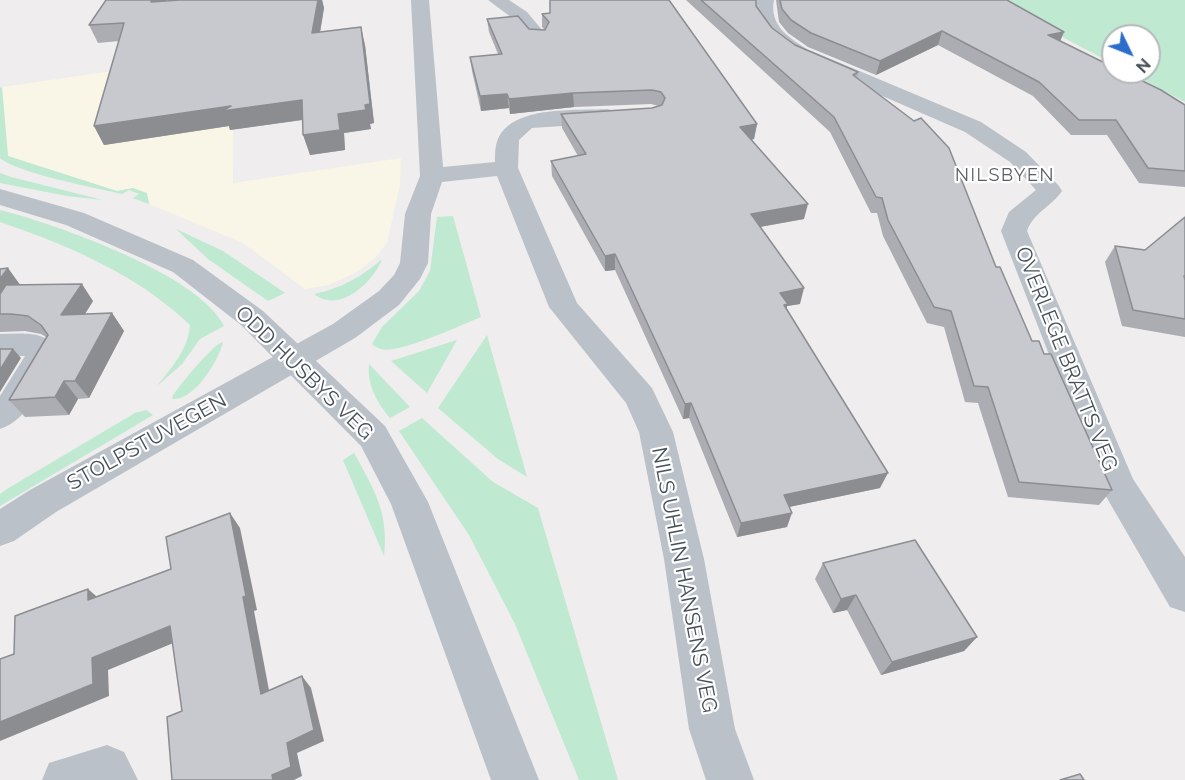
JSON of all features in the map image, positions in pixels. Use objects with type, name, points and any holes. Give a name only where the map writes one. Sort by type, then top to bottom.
[{"type":"street","points":[[297,359],[344,331],[389,298],[406,279],[414,263],[418,214],[432,176],[420,0]]},
{"type":"street","points":[[497,0],[521,16],[539,37]]},
{"type":"street","name":"OVERLEGE BRATTS VEG","points":[[765,0],[762,8],[763,17],[785,43],[800,53],[973,127],[1018,157],[1050,191],[1018,218],[1014,231],[1118,486],[1185,593]]},
{"type":"street","name":"NILS UHLIN HANSENS VEG","points":[[639,114],[546,119],[525,123],[514,131],[508,140],[506,168],[564,307],[640,397],[656,432],[684,559],[712,729],[730,780]]},
{"type":"street","points":[[432,176],[506,168]]},
{"type":"street","name":"ODD HUSBYS VEG","points":[[0,197],[75,219],[183,266],[252,318],[297,359],[373,436],[409,502],[514,780]]},
{"type":"street","points":[[0,345],[36,345],[43,352],[12,405],[0,416]]},
{"type":"street","name":"STOLPSTUVEGEN","points":[[0,529],[43,501],[170,428],[297,359]]},
{"type":"street","points":[[66,780],[107,769],[114,780]]},
{"type":"shaded area","points":[[234,58],[233,183],[401,158],[400,185],[387,243],[375,258],[357,272],[329,285],[305,289],[243,243],[149,204],[146,193],[133,188],[117,191],[8,156],[2,87],[126,69]]},
{"type":"green space","points":[[993,0],[1185,0],[1185,102],[1151,84],[1161,84],[1161,24],[1101,24],[1101,58]]},
{"type":"green space","points":[[2,87],[8,156],[117,191],[133,188],[147,193],[149,204],[133,198],[139,194],[129,190],[122,194],[58,179],[9,164],[0,158],[0,88]]},
{"type":"green space","points":[[0,173],[103,200],[67,196],[0,183]]},
{"type":"green space","points":[[0,210],[88,239],[157,270],[186,288],[209,307],[224,326],[200,339],[182,364],[157,386],[183,350],[190,325],[148,291],[101,263],[0,222]]},
{"type":"green space","points":[[453,216],[481,317],[401,348],[389,350],[377,348],[372,344],[382,327],[419,291],[430,271],[437,217]]},
{"type":"green space","points":[[176,229],[223,251],[285,293],[268,301],[208,259]]},
{"type":"green space","points":[[382,259],[371,277],[354,293],[334,300],[324,299],[314,294],[351,281]]},
{"type":"green space","points":[[487,335],[527,477],[498,459],[438,408]]},
{"type":"green space","points":[[457,340],[427,393],[391,361]]},
{"type":"green space","points":[[223,342],[211,368],[197,387],[181,398],[173,399],[172,397],[196,366],[218,344]]},
{"type":"green space","points":[[369,364],[410,407],[390,418],[374,393]]},
{"type":"green space","points":[[146,410],[153,415],[0,506],[0,494],[7,489],[135,413]]},
{"type":"green space","points":[[422,418],[493,482],[538,508],[618,780],[579,780],[515,624],[469,535],[399,431]]},
{"type":"green space","points":[[354,453],[374,490],[382,514],[384,556],[343,460]]},
{"type":"building","points":[[106,0],[152,0],[151,2],[318,0],[312,33],[361,27],[370,104],[365,105],[366,110],[338,114],[340,130],[303,135],[302,100],[222,111],[231,106],[94,126],[124,23],[89,25]]},
{"type":"building","points":[[550,0],[669,0],[757,124],[740,127],[808,204],[751,214],[804,288],[780,293],[788,304],[784,305],[888,473],[784,495],[792,513],[741,523],[691,403],[685,404],[615,254],[605,256],[551,161],[586,154],[561,114],[652,108],[662,105],[665,98],[661,92],[652,90],[573,93],[509,99],[507,94],[480,96],[470,57],[502,54],[487,19],[518,16],[529,29],[545,30],[549,22],[542,14],[550,13]]},
{"type":"building","points":[[701,0],[756,0],[756,6],[772,28],[795,45],[858,72],[853,75],[914,121],[921,118],[949,148],[996,267],[1000,267],[1032,341],[1039,341],[1044,354],[1051,354],[1112,490],[1019,482],[988,387],[974,386],[951,311],[934,307],[888,220],[882,198],[876,197],[834,117]]},
{"type":"building","points":[[780,0],[1007,0],[1064,32],[1048,35],[1101,61],[1101,84],[1149,84],[1185,105],[1185,171],[1148,168],[1116,120],[1079,120],[1039,82],[942,31],[880,61],[811,33],[791,20],[782,9]]},
{"type":"building","points":[[1185,217],[1185,319],[1133,310],[1115,246],[1145,250]]},
{"type":"building","points":[[8,268],[0,279],[0,269]]},
{"type":"building","points":[[82,284],[61,315],[112,313],[75,381],[64,381],[55,397],[9,400],[48,335],[41,325],[28,316],[0,314],[0,294],[6,285]]},
{"type":"building","points":[[0,349],[13,349],[0,370]]},
{"type":"building","points":[[230,513],[261,694],[302,676],[314,730],[287,743],[291,767],[272,775],[273,780],[172,780],[167,717],[182,711],[170,626],[92,658],[93,684],[0,722],[0,659],[14,654],[15,616],[88,589],[88,600],[171,569],[166,537]]},
{"type":"building","points":[[915,540],[977,637],[892,662],[856,595],[841,599],[823,563]]},
{"type":"building","points":[[1080,774],[1084,780],[1060,780]]},
{"type":"district","name":"NILSBYEN","points":[[1005,176]]}]
